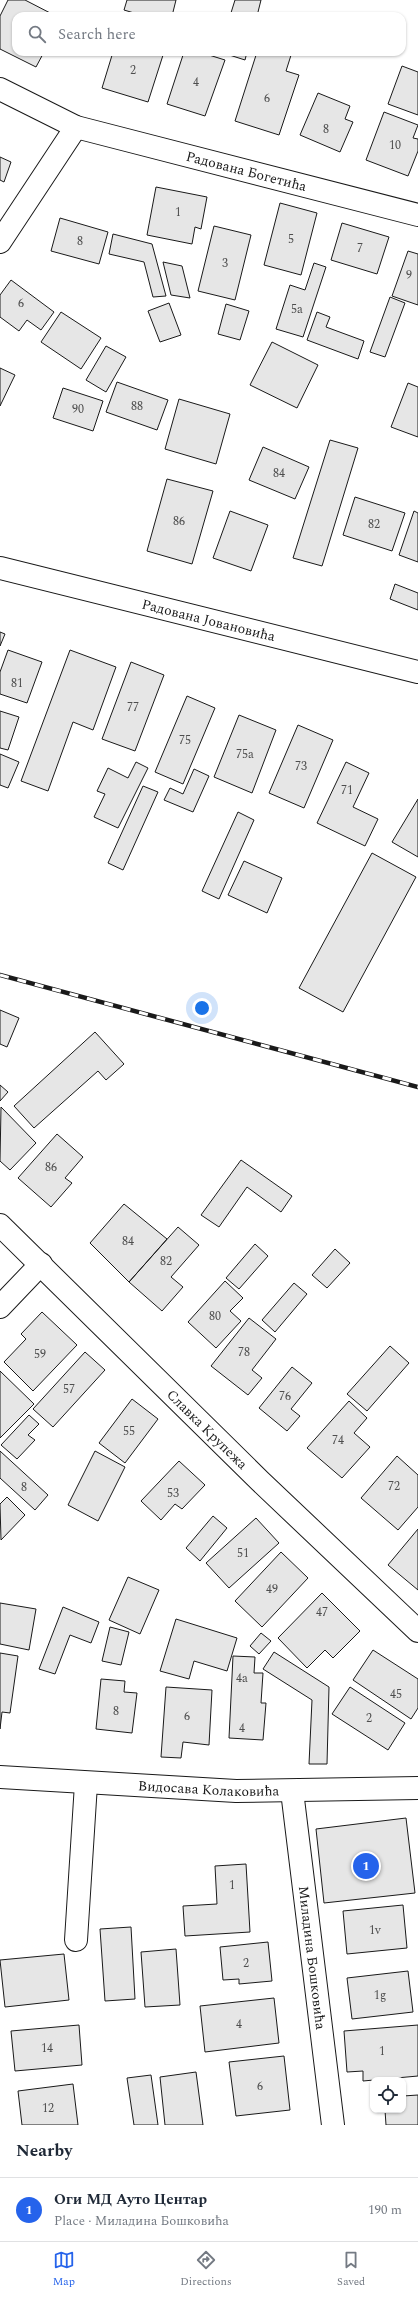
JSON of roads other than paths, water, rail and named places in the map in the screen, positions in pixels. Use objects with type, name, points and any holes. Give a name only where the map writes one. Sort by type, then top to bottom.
[{"type":"street","name":"Радована Богетића","points":[[0,89],[76,127],[418,215]]},
{"type":"street","points":[[0,242],[76,127]]},
{"type":"street","name":"Радована Јовановића","points":[[0,568],[418,672]]},
{"type":"street","name":"Славка Крупежа","points":[[0,1225],[260,1481],[418,1631]]},
{"type":"street","points":[[0,1307],[41,1264]]},
{"type":"street","name":"Видосава Колаковића","points":[[0,1777],[86,1784],[187,1789],[292,1791],[418,1788]]},
{"type":"street","points":[[76,1940],[86,1784]]},
{"type":"street","name":"Миладина Бошковића","points":[[292,1791],[333,2125]]},
{"type":"railway","points":[[0,975],[418,1087]]},
{"type":"place","name":"Оги МД Ауто Центар","points":[[366,1866]]}]
